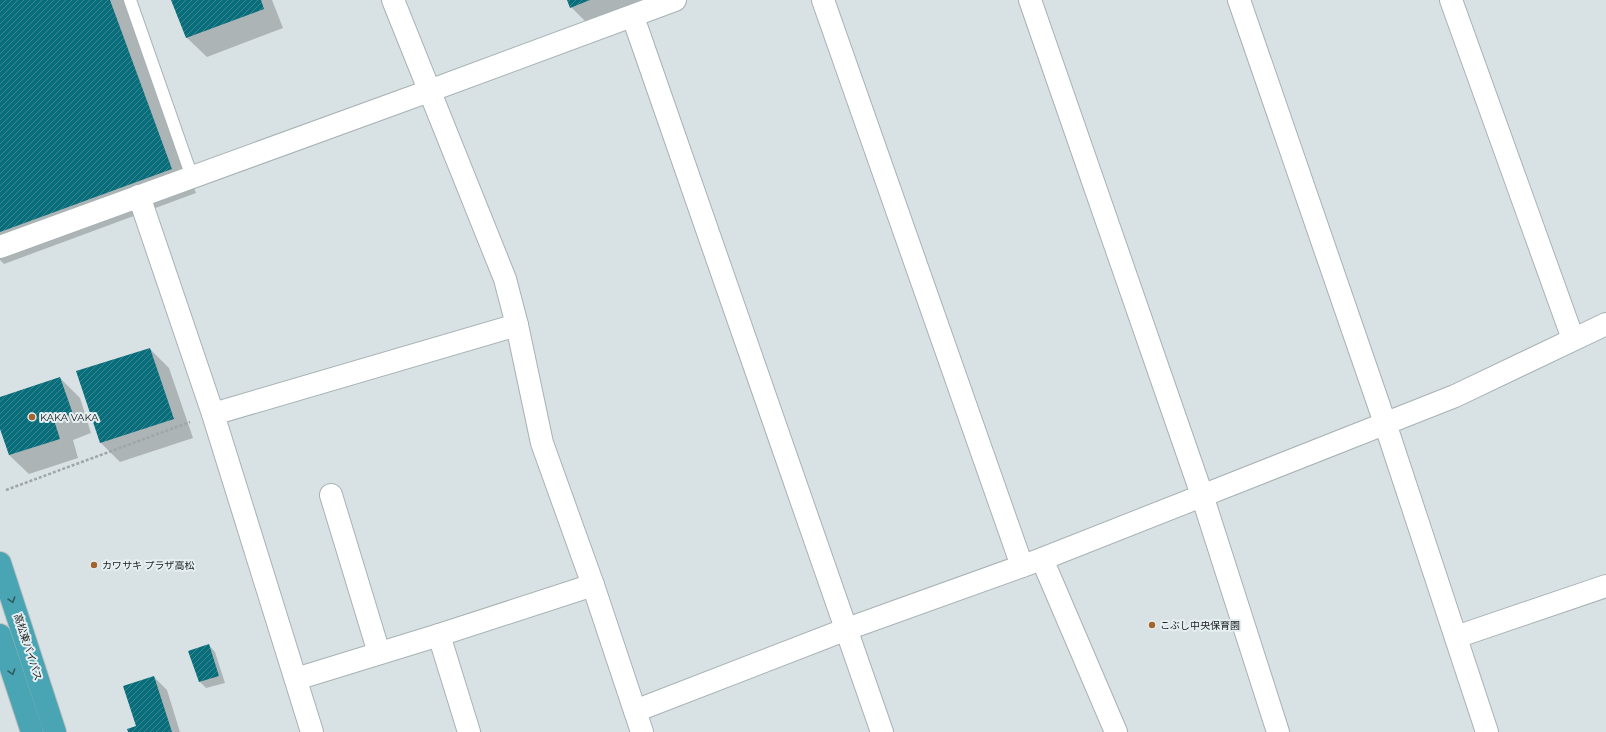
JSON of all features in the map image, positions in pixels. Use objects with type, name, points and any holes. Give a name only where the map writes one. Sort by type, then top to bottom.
[{"type":"highway","name":"高松東バイパス","points":[[0,562],[55,732]]},
{"type":"highway","points":[[0,635],[32,732]]},
{"type":"street","points":[[393,0],[505,279],[517,326],[542,443],[642,732]]},
{"type":"street","points":[[0,246],[429,91],[675,0]]},
{"type":"street","points":[[823,0],[1032,563],[1116,732]]},
{"type":"street","points":[[1030,0],[1202,495],[1278,732]]},
{"type":"street","points":[[1239,0],[1385,423],[1487,732]]},
{"type":"street","points":[[1451,0],[1573,339]]},
{"type":"street","points":[[632,17],[882,732]]},
{"type":"street","points":[[138,196],[213,414],[312,732]]},
{"type":"street","points":[[635,711],[847,629],[1032,563],[1455,396],[1606,324]]},
{"type":"street","points":[[213,414],[517,326]]},
{"type":"street","points":[[331,495],[379,653]]},
{"type":"street","points":[[296,679],[439,635],[592,585]]},
{"type":"street","points":[[1456,637],[1606,586]]},
{"type":"street","points":[[439,635],[470,732]]},
{"type":"lane","points":[[130,0],[192,177]]},
{"type":"path","points":[[6,490],[213,414]]},
{"type":"building","points":[[0,0],[110,0],[172,169],[0,232]]},
{"type":"building","points":[[171,0],[261,0],[264,9],[186,38]]},
{"type":"building","points":[[567,0],[590,0],[570,8]]},
{"type":"building","points":[[150,348],[174,419],[100,443],[76,371]]},
{"type":"building","name":"KAKA VAKA","points":[[60,377],[73,414],[54,420],[60,439],[9,455],[0,429],[0,397]]},
{"type":"building","points":[[209,644],[219,676],[199,682],[188,651]]},
{"type":"building","points":[[154,676],[172,732],[128,732],[127,729],[136,726],[123,686]]},
{"type":"place","name":"KAKA VAKA","points":[[32,417]]},
{"type":"place","name":"カワサキ プラザ高松","points":[[94,565]]},
{"type":"place","name":"こぶし中央保育園","points":[[1152,625]]}]
